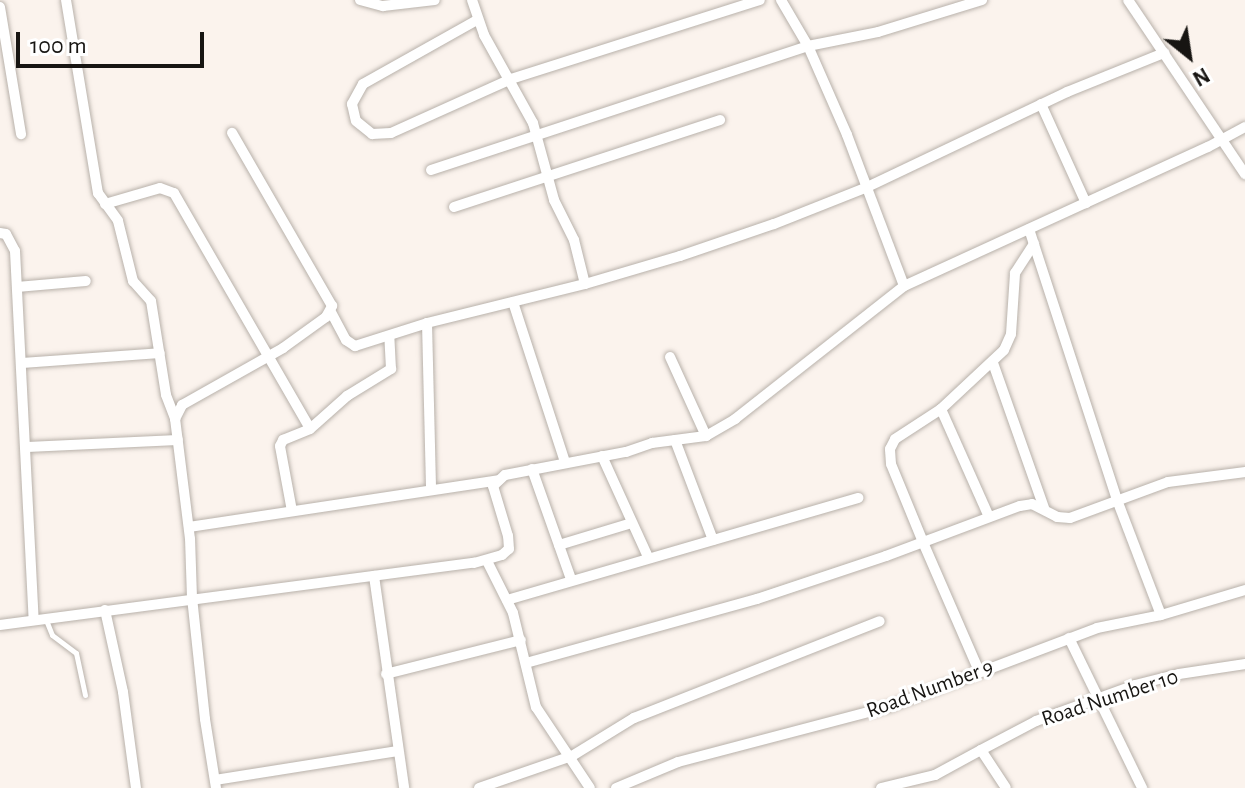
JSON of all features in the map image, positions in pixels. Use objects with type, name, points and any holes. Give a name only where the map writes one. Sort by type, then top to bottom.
[{"type":"street","points":[[66,0],[98,193],[118,221],[133,281],[151,301],[166,395],[175,419],[189,527],[192,598],[216,784],[398,751]]},
{"type":"street","points":[[360,0],[383,6],[435,0]]},
{"type":"street","points":[[472,0],[477,20],[537,133],[559,214],[578,251],[585,284]]},
{"type":"street","points":[[477,20],[363,84],[352,104],[356,121],[372,134],[391,133],[511,79],[760,0]]},
{"type":"street","points":[[781,0],[808,46],[904,286]]},
{"type":"street","points":[[431,170],[808,46],[878,32],[982,0]]},
{"type":"street","points":[[1128,0],[1245,174]]},
{"type":"street","points":[[0,7],[6,87],[21,134]]},
{"type":"street","points":[[232,133],[329,298],[331,312],[350,345],[363,345],[427,323],[585,284],[759,229],[865,188],[1041,104],[1164,53]]},
{"type":"street","points":[[1041,104],[1086,203]]},
{"type":"street","points":[[454,207],[547,174],[720,120]]},
{"type":"street","points":[[189,527],[498,480],[565,462],[706,436],[735,419],[904,286],[1245,127]]},
{"type":"street","points":[[105,204],[160,188],[174,193],[310,429]]},
{"type":"street","points":[[1029,229],[1117,500],[1161,615]]},
{"type":"street","points":[[0,233],[6,234],[12,241],[17,287],[40,620]]},
{"type":"street","points":[[979,671],[891,464],[890,449],[899,436],[941,409],[1004,350],[1011,334],[1015,273],[1034,244]]},
{"type":"street","points":[[17,287],[86,281]]},
{"type":"street","points":[[513,302],[565,462]]},
{"type":"street","points":[[175,419],[182,405],[270,355],[331,312]]},
{"type":"street","points":[[427,323],[431,490]]},
{"type":"street","points":[[292,511],[280,446],[283,440],[310,429],[347,396],[391,369],[389,336]]},
{"type":"street","points":[[22,363],[160,353]]},
{"type":"street","points":[[670,357],[706,436]]},
{"type":"street","points":[[993,363],[1044,508]]},
{"type":"street","points":[[941,409],[989,517]]},
{"type":"street","points":[[27,447],[178,440]]},
{"type":"street","points":[[675,440],[713,540]]},
{"type":"street","points":[[602,456],[648,557]]},
{"type":"street","points":[[532,469],[571,579]]},
{"type":"street","points":[[526,663],[757,599],[1020,506],[1044,508],[1057,517],[1070,518],[1168,482],[1245,472]]},
{"type":"street","points":[[0,625],[487,561],[509,549],[508,536],[494,495],[498,480]]},
{"type":"street","points":[[507,600],[859,498]]},
{"type":"street","points":[[559,545],[632,523]]},
{"type":"street","points":[[487,561],[507,600],[521,640],[536,707],[572,756],[590,788]]},
{"type":"street","points":[[374,576],[404,788]]},
{"type":"street","name":"Road Number 9","points":[[616,788],[678,762],[879,710],[1097,628],[1161,615],[1245,590]]},
{"type":"street","points":[[105,610],[123,692],[136,788]]},
{"type":"street","points":[[479,788],[572,756],[634,718],[880,621]]},
{"type":"street","points":[[1069,638],[1096,699],[1142,788]]},
{"type":"street","points":[[386,674],[521,640]]},
{"type":"street","name":"Road Number 10","points":[[881,788],[935,775],[1036,721],[1096,699],[1179,674],[1245,664]]},
{"type":"street","points":[[981,750],[1006,788]]},
{"type":"lane","points":[[40,620],[52,635],[76,653],[85,695]]}]
